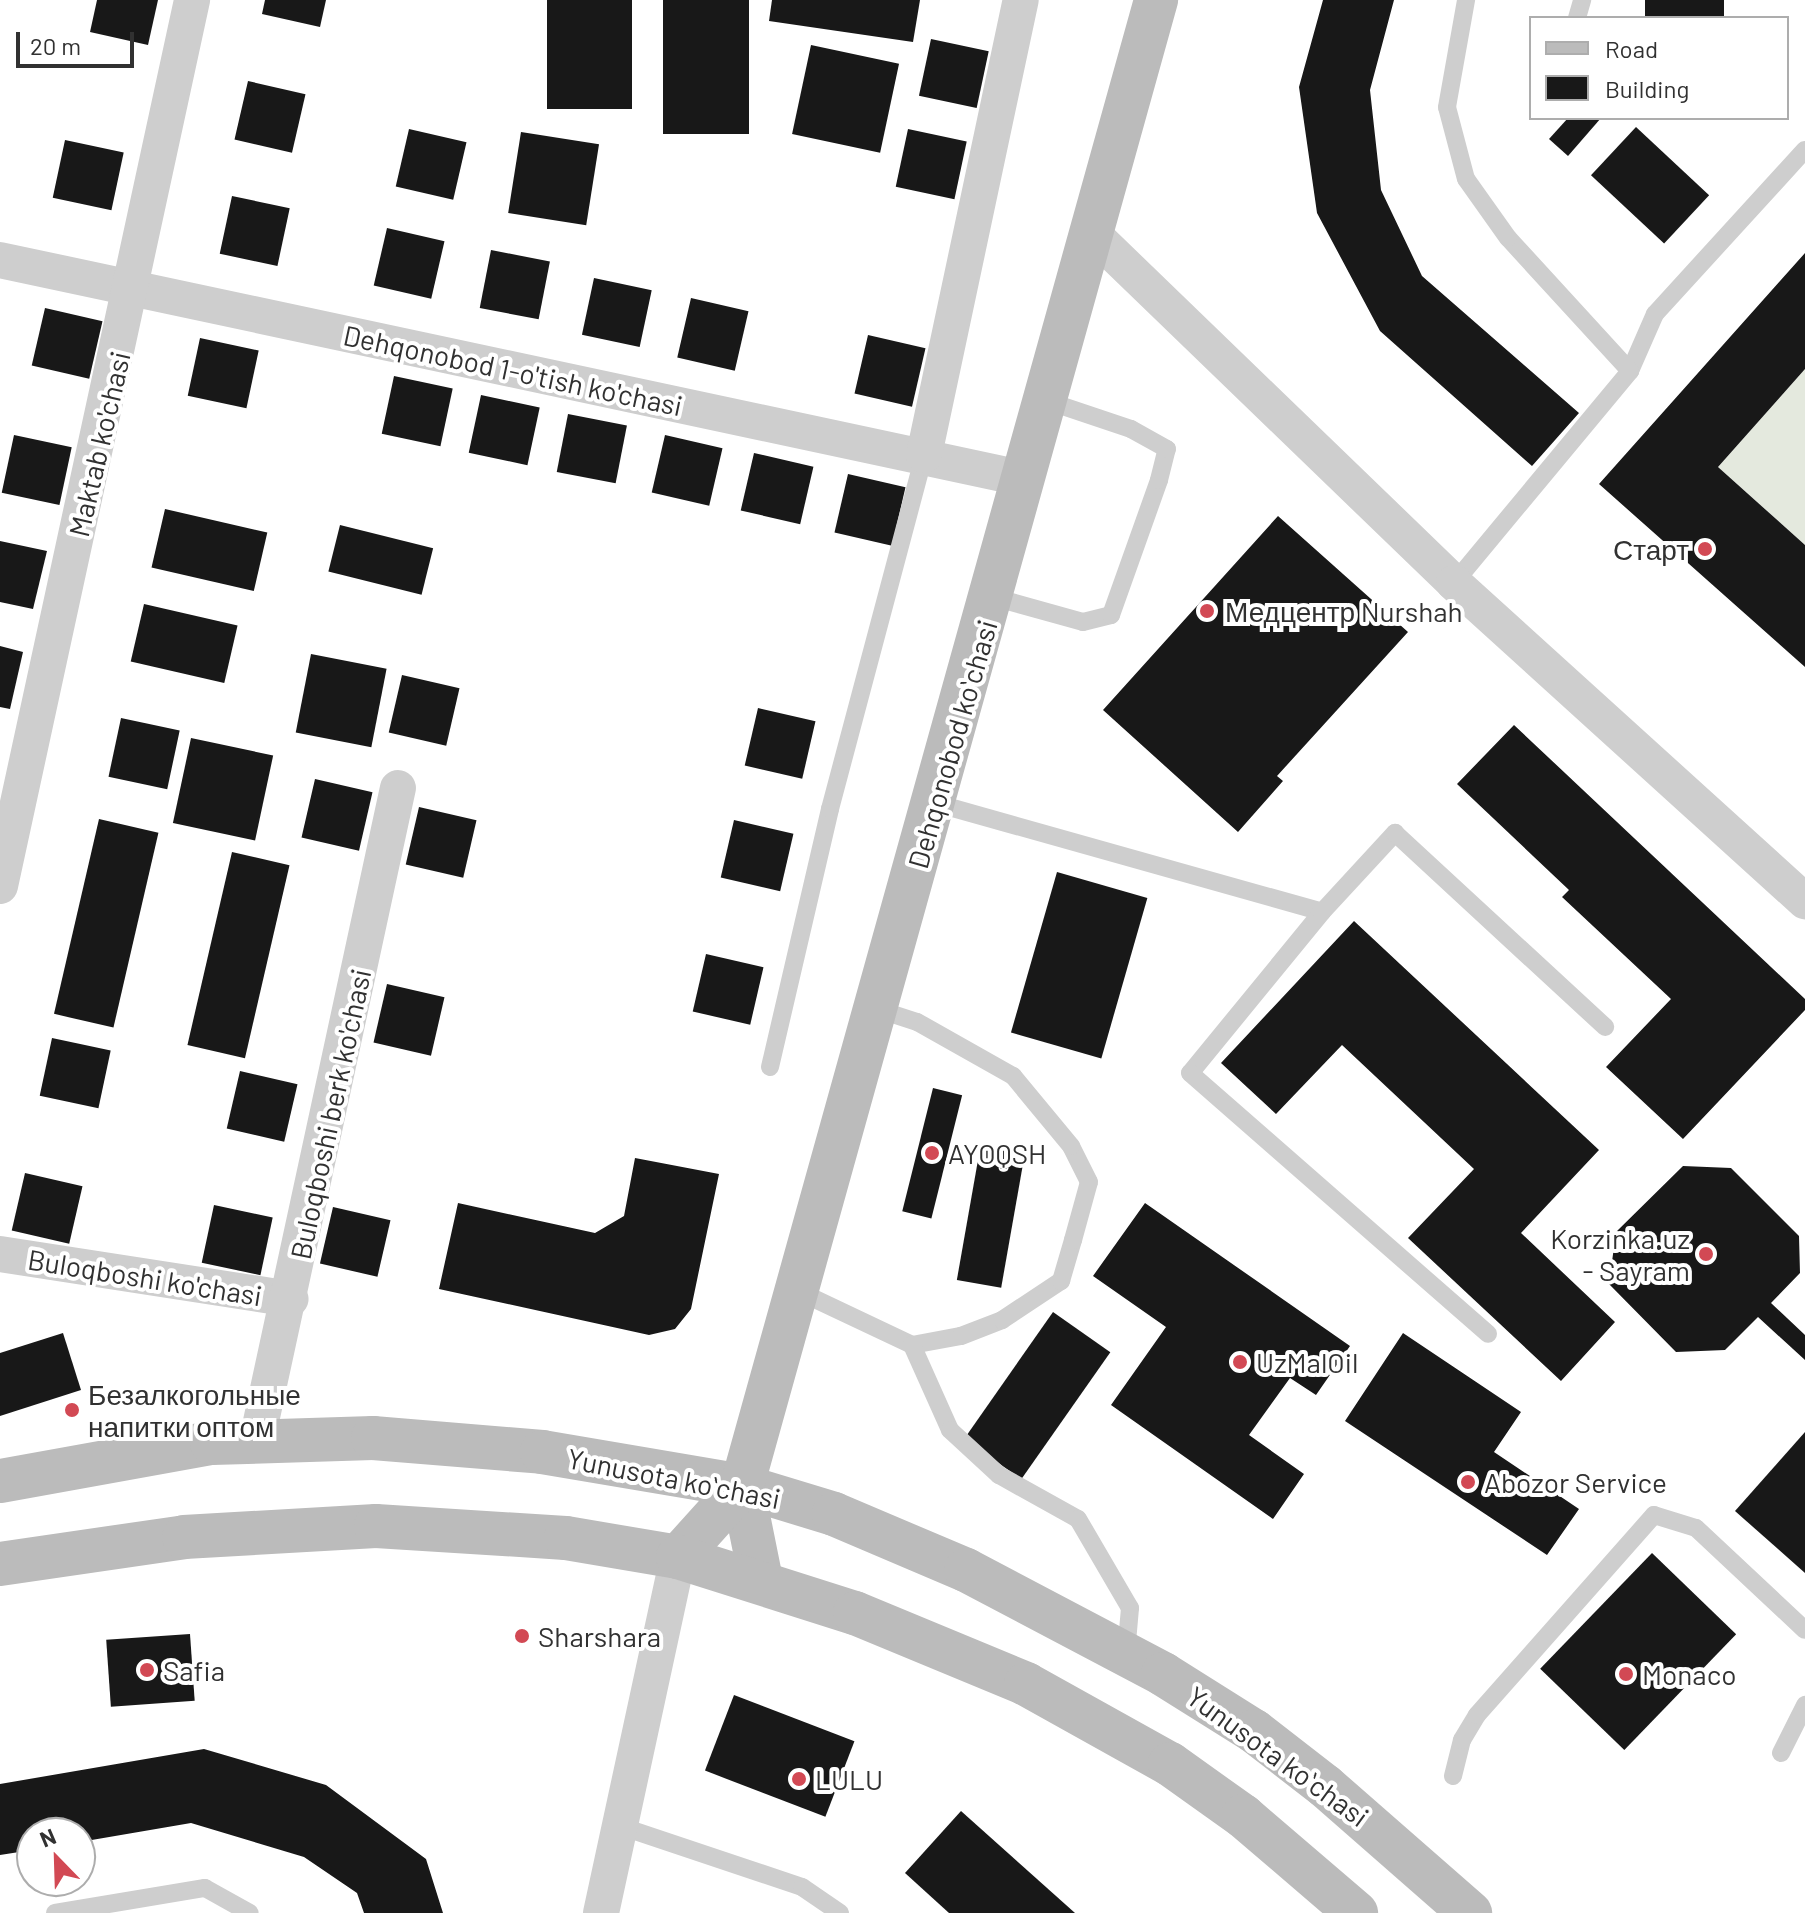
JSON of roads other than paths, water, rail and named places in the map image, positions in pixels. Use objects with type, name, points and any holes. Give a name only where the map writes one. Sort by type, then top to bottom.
[{"type":"main road","name":"Dehqonobod koʻchasi","points":[[742,1486],[1095,236],[1156,0]]},
{"type":"main road","name":"Yunusota koʻchasi","points":[[0,1481],[257,1440],[488,1446],[742,1486],[880,1532],[1126,1654],[1254,1731],[1375,1825],[1470,1913]]},
{"type":"main road","points":[[678,1557],[742,1486]]},
{"type":"main road","points":[[742,1486],[761,1580]]},
{"type":"main road","points":[[0,1564],[184,1537],[376,1526],[537,1535],[678,1557],[761,1580],[931,1640],[1092,1719],[1243,1816],[1356,1913]]},
{"type":"street","name":"Maktab ko'chasi","points":[[0,886],[134,286],[192,0]]},
{"type":"street","points":[[924,455],[1021,0]]},
{"type":"street","points":[[1095,236],[1454,583],[1805,901]]},
{"type":"street","name":"Dehqonobod 1-o'tish ko'chasi","points":[[0,260],[134,286],[1026,479]]},
{"type":"street","name":"Buloqboshi berk ko'chasi","points":[[257,1440],[291,1299],[398,788]]},
{"type":"street","name":"Buloqboshi ko'chasi","points":[[0,1254],[291,1299]]},
{"type":"street","points":[[601,1913],[678,1557]]},
{"type":"lane","points":[[1466,0],[1447,107],[1466,179],[1508,238],[1630,371]]},
{"type":"lane","points":[[1454,583],[1630,371],[1655,314],[1805,150]]},
{"type":"lane","points":[[993,597],[1083,622],[1111,615],[1159,480],[1167,449],[1131,429],[1048,401]]},
{"type":"lane","points":[[770,1067],[830,809],[924,455]]},
{"type":"lane","points":[[935,803],[1322,912]]},
{"type":"lane","points":[[1488,1334],[1190,1073],[1322,912],[1395,833],[1605,1027]]},
{"type":"lane","points":[[877,1009],[917,1022],[1013,1076],[1071,1146],[1089,1182],[1061,1281],[1002,1320],[912,1345]]},
{"type":"lane","points":[[798,1291],[912,1345],[950,1430],[999,1475],[1078,1519],[1130,1608],[1126,1654]]},
{"type":"lane","points":[[1453,1776],[1462,1740],[1477,1715],[1654,1515],[1696,1528],[1805,1630]]},
{"type":"lane","points":[[1781,1753],[1805,1705]]},
{"type":"lane","points":[[620,1826],[802,1887],[840,1913]]},
{"type":"lane","points":[[55,1913],[205,1888],[250,1913]]},
{"type":"place","name":"Старт","points":[[1705,549]]},
{"type":"place","name":"Медцентр Nurshah","points":[[1207,611]]},
{"type":"place","name":"AYOQSH","points":[[932,1153]]},
{"type":"place","name":"Korzinka.uz - Sayram","points":[[1706,1254]]},
{"type":"place","name":"UzMalOil","points":[[1240,1362]]},
{"type":"place","name":"Безалкогольные напитки оптом","points":[[72,1410]]},
{"type":"place","name":"Abozor Service","points":[[1468,1482]]},
{"type":"place","name":"Sharshara","points":[[522,1636]]},
{"type":"place","name":"Safia","points":[[147,1670]]},
{"type":"place","name":"Monaco","points":[[1626,1674]]},
{"type":"place","name":"LULU","points":[[799,1779]]}]
